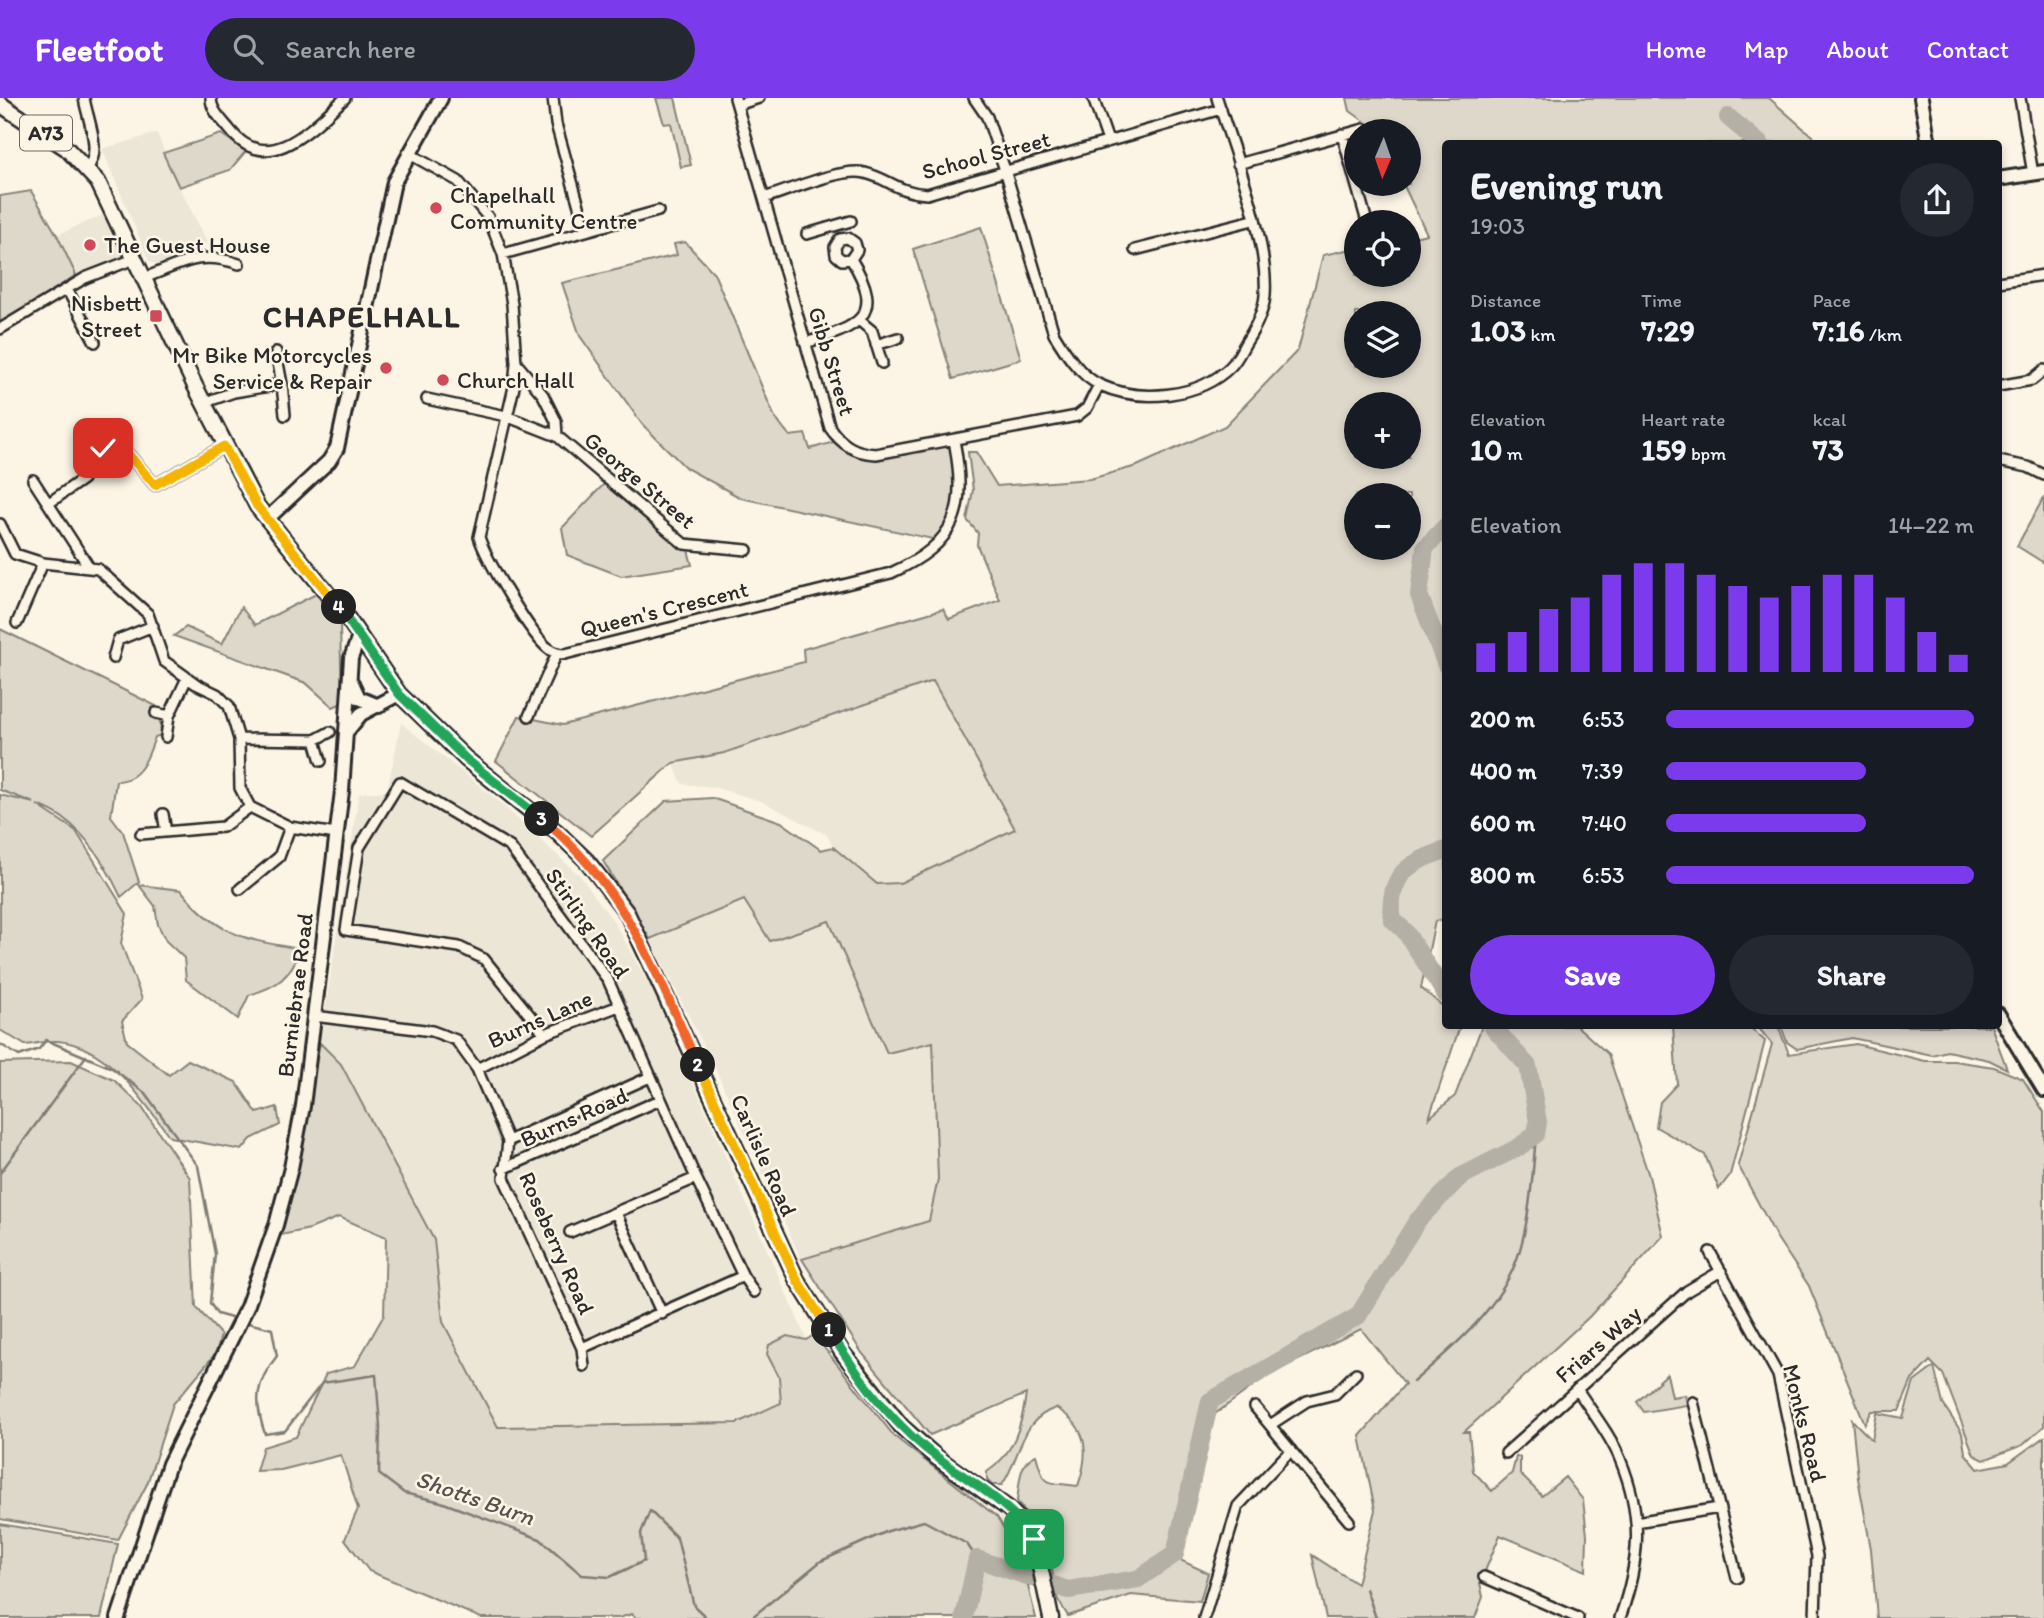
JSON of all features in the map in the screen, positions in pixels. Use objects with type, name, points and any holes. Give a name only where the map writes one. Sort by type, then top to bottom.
[{"type":"main road","name":"A73","points":[[0,104],[39,128],[87,168],[108,201],[247,491],[267,519]]},
{"type":"main road","name":"Carlisle Road","points":[[267,519],[359,637],[399,694],[466,759],[558,832],[607,885],[627,913],[653,964],[797,1280],[835,1342],[902,1427],[935,1456],[1009,1509],[1025,1526],[1037,1552],[1051,1618]]},
{"type":"street","points":[[84,98],[94,148],[92,163],[87,168]]},
{"type":"street","points":[[211,98],[211,106],[237,139],[254,147],[274,150],[293,144],[345,98]]},
{"type":"street","points":[[267,519],[329,461],[337,448],[394,182],[441,98]]},
{"type":"street","points":[[553,98],[556,124],[586,231]]},
{"type":"street","points":[[736,102],[759,98]]},
{"type":"street","points":[[974,98],[987,117],[1054,334],[1065,353],[1099,384],[1146,395],[1174,394],[1208,384],[1231,366],[1254,331],[1265,298],[1265,261],[1217,98]]},
{"type":"street","points":[[1093,98],[1108,141]]},
{"type":"street","points":[[1921,98],[1928,140]]},
{"type":"street","points":[[2002,178],[2038,173],[2020,98]]},
{"type":"street","name":"Gibb Street","points":[[736,102],[830,428],[844,445],[855,451],[876,454],[1077,416],[1087,408],[1099,384]]},
{"type":"street","name":"School Street","points":[[764,198],[848,173],[865,173],[906,193],[927,194],[1221,109]]},
{"type":"street","points":[[1238,164],[1342,134],[1364,210]]},
{"type":"street","points":[[408,153],[458,181],[470,192],[488,217],[503,254],[512,304],[516,363]]},
{"type":"street","points":[[503,254],[658,211]]},
{"type":"street","points":[[1135,250],[1253,220]]},
{"type":"street","points":[[807,234],[850,221]]},
{"type":"street","points":[[839,225],[842,238]]},
{"type":"street","points":[[842,238],[855,243],[857,250],[851,258],[842,260],[836,255],[835,244],[842,238]]},
{"type":"street","points":[[144,278],[201,256],[219,257],[239,264]]},
{"type":"street","points":[[805,343],[844,331],[860,321],[867,291],[851,258]]},
{"type":"street","points":[[0,329],[85,278],[134,259]]},
{"type":"street","points":[[2002,281],[2044,275]]},
{"type":"street","points":[[67,289],[95,342]]},
{"type":"street","points":[[860,321],[872,331],[882,363]]},
{"type":"street","points":[[876,345],[898,338]]},
{"type":"street","points":[[276,352],[285,415]]},
{"type":"street","name":"Queen's Crescent","points":[[516,363],[479,537],[518,608],[544,643],[557,653],[565,654],[891,573],[911,564],[941,540],[956,518],[960,503],[954,440]]},
{"type":"street","name":"George Street","points":[[516,363],[543,396],[556,421],[557,436],[684,544],[747,550]]},
{"type":"street","points":[[2002,385],[2032,380],[2044,370]]},
{"type":"street","points":[[203,402],[234,392],[282,384]]},
{"type":"street","points":[[427,399],[506,416],[557,436]]},
{"type":"street","points":[[103,448],[128,454],[155,485],[224,446]]},
{"type":"street","points":[[2002,462],[2028,467],[2044,475]]},
{"type":"street","points":[[49,503],[83,479]]},
{"type":"street","points":[[33,481],[89,567]]},
{"type":"street","points":[[1,527],[15,554],[43,563],[98,569],[148,614],[164,661],[187,678],[217,694],[229,706],[239,739],[240,788],[250,807],[290,827],[336,834]]},
{"type":"street","points":[[17,623],[43,563]]},
{"type":"street","points":[[113,658],[118,639],[153,626]]},
{"type":"street","name":"Burniebrae Road","points":[[118,1618],[169,1464],[247,1307],[276,1225],[291,1167],[303,1106],[336,834],[348,730],[351,658],[359,637]]},
{"type":"street","points":[[529,716],[557,653]]},
{"type":"street","points":[[166,737],[169,716],[187,678]]},
{"type":"street","points":[[350,679],[359,698],[379,706]]},
{"type":"street","points":[[348,730],[361,714],[399,694]]},
{"type":"street","points":[[156,713],[169,716]]},
{"type":"street","points":[[239,739],[315,740],[330,732]]},
{"type":"street","points":[[315,740],[321,761]]},
{"type":"street","name":"Stirling Road","points":[[545,1034],[484,959],[459,947],[346,930],[359,848],[400,782],[510,847],[608,981],[696,1178],[743,1276],[754,1292]]},
{"type":"street","points":[[141,834],[223,827],[250,807]]},
{"type":"street","points":[[163,814],[166,832]]},
{"type":"street","points":[[240,889],[279,857],[290,827]]},
{"type":"street","name":"Burns Lane","points":[[477,1069],[545,1034],[619,1006]]},
{"type":"street","points":[[314,1016],[432,1031],[456,1040],[477,1069],[508,1141]]},
{"type":"street","points":[[2002,1021],[2044,1090]]},
{"type":"street","name":"Burns Road","points":[[508,1141],[650,1077]]},
{"type":"street","name":"Burns Road","points":[[503,1169],[660,1100]]},
{"type":"street","name":"Roseberry Road","points":[[508,1141],[503,1169],[505,1178],[582,1348],[584,1366]]},
{"type":"street","points":[[570,1232],[696,1178]]},
{"type":"street","points":[[617,1213],[662,1314]]},
{"type":"street","name":"Monks Road","points":[[1710,1252],[1777,1375],[1817,1556],[1815,1618]]},
{"type":"street","name":"Friars Way","points":[[1506,1453],[1687,1291],[1721,1272]]},
{"type":"street","points":[[582,1348],[743,1276]]},
{"type":"street","points":[[1270,1426],[1307,1401],[1335,1394],[1356,1373]]},
{"type":"street","points":[[1577,1389],[1619,1457],[1636,1522],[1634,1578],[1620,1618]]},
{"type":"street","points":[[1693,1402],[1737,1578]]},
{"type":"street","points":[[1255,1407],[1349,1521]]},
{"type":"street","points":[[1204,1618],[1238,1506],[1291,1450]]},
{"type":"street","points":[[1636,1522],[1719,1508]]},
{"type":"street","points":[[1484,1577],[1578,1618]]},
{"type":"shaded area","points":[[656,98],[675,98],[691,165],[681,167],[671,123],[664,124]]},
{"type":"shaded area","points":[[1347,98],[1769,98],[1817,140],[1442,140],[1442,920],[1435,921],[1421,988],[1442,1006],[1442,1029],[1459,1029],[1429,1118],[1455,1096],[1481,1029],[1580,1029],[1608,1054],[1649,1176],[1663,1236],[1589,1317],[1464,1432],[1469,1432],[1473,1471],[1492,1491],[1512,1473],[1516,1457],[1520,1457],[1520,1474],[1542,1496],[1565,1477],[1583,1500],[1587,1535],[1586,1571],[1500,1535],[1480,1583],[1483,1597],[1475,1618],[1326,1618],[1312,1555],[1357,1584],[1375,1510],[1360,1436],[1405,1384],[1361,1329],[1268,1375],[1215,1414],[1180,1560],[1208,1573],[1200,1601],[1131,1595],[1068,1616],[1058,1600],[1046,1540],[1017,1501],[1023,1468],[1030,1458],[1036,1455],[1044,1478],[1048,1481],[1078,1486],[1085,1451],[1084,1441],[1075,1423],[1056,1408],[1044,1414],[1028,1430],[1002,1485],[992,1485],[987,1480],[987,1472],[1004,1457],[1015,1438],[1026,1394],[930,1435],[862,1353],[802,1259],[929,1221],[938,1179],[933,1042],[887,1053],[829,921],[770,941],[744,900],[650,939],[603,861],[666,801],[712,798],[781,822],[821,850],[833,847],[877,884],[900,883],[1015,829],[933,681],[724,753],[673,763],[591,836],[496,761],[519,716],[563,725],[804,662],[803,649],[943,609],[949,619],[1000,600],[977,545],[978,533],[967,520],[973,490],[968,452],[976,452],[997,486],[1090,479],[1137,466],[1225,426],[1298,350],[1323,255],[1344,251],[1344,287],[1421,287],[1421,235],[1427,234],[1421,222],[1421,210],[1415,210],[1409,196],[1421,196],[1421,119],[1361,119],[1350,111]]},
{"type":"shaded area","points":[[157,133],[179,187],[208,243],[159,266],[149,261],[102,149]]},
{"type":"shaded area","points":[[221,134],[246,151],[230,170],[179,187],[163,153]]},
{"type":"shaded area","points":[[31,191],[57,235],[76,275],[0,325],[0,196]]},
{"type":"shaded area","name":"The Guest House","points":[[103,215],[122,256],[76,275],[57,235]]},
{"type":"shaded area","points":[[981,227],[1021,359],[953,379],[913,249]]},
{"type":"shaded area","points":[[685,242],[714,273],[775,418],[790,436],[805,434],[810,449],[837,441],[854,452],[952,444],[957,481],[953,517],[937,540],[741,498],[686,468],[642,424],[580,336],[562,283],[677,255],[674,244]]},
{"type":"shaded area","points":[[604,484],[675,544],[688,550],[692,565],[621,576],[567,555],[562,528]]},
{"type":"shaded area","points":[[2044,497],[2044,563],[2017,546]]},
{"type":"shaded area","points":[[316,594],[340,625],[342,703],[333,707],[306,683],[174,636],[186,627],[222,644],[241,607],[255,625]]},
{"type":"shaded area","points":[[0,629],[156,706],[153,714],[160,720],[161,735],[155,737],[146,760],[137,772],[125,780],[116,781],[111,816],[123,832],[139,882],[121,897],[88,842],[65,820],[37,805],[76,831],[127,914],[121,943],[142,999],[122,1021],[127,1042],[169,1075],[188,1060],[236,1082],[257,1113],[277,1107],[280,1125],[251,1139],[242,1150],[170,1137],[136,1091],[93,1053],[58,1041],[25,1045],[0,1030],[0,795],[34,803],[0,790]]},
{"type":"shaded area","points":[[933,681],[1015,829],[900,883],[877,884],[833,847],[827,835],[761,801],[713,787],[682,784],[673,763],[724,753]]},
{"type":"shaded area","points":[[401,723],[496,799],[580,876],[614,922],[652,990],[826,1383],[737,1423],[498,1427],[443,1322],[434,1240],[341,1064],[320,1043],[359,793],[387,791]]},
{"type":"shaded area","points":[[139,885],[181,890],[221,927],[249,939],[301,949],[282,979],[249,995],[238,1019],[186,980],[184,958],[166,941],[158,925],[155,906]]},
{"type":"shaded area","points":[[744,900],[829,921],[887,1053],[933,1042],[938,1179],[929,1221],[801,1259],[715,1068],[650,939]]},
{"type":"shaded area","points":[[1673,1029],[1751,1029],[1765,1041],[1730,1175],[1719,1189],[1705,1155],[1656,1127],[1660,1102],[1677,1084]]},
{"type":"shaded area","points":[[1760,1029],[1779,1029],[1789,1054],[1856,1044],[1925,1061],[1954,1061],[1994,1067],[2023,1079],[2044,1112],[2044,1426],[2023,1445],[1984,1460],[1974,1455],[1943,1374],[1930,1361],[1912,1380],[1899,1411],[1872,1411],[1865,1424],[1809,1286],[1777,1238],[1738,1165],[1772,1044]]},
{"type":"shaded area","points":[[1782,1029],[1992,1029],[2007,1069],[1989,1060],[1947,1051],[1932,1055],[1852,1038],[1797,1049],[1787,1042]]},
{"type":"shaded area","points":[[320,1043],[341,1064],[434,1240],[443,1322],[498,1427],[737,1423],[781,1403],[779,1377],[767,1354],[769,1345],[787,1336],[806,1340],[814,1335],[894,1436],[997,1517],[1020,1555],[1036,1618],[636,1618],[632,1614],[619,1618],[481,1618],[369,1571],[345,1539],[358,1509],[341,1455],[281,1470],[256,1471],[263,1447],[296,1437],[326,1374],[355,1366],[384,1315],[386,1237],[339,1217],[310,1229],[281,1235]]},
{"type":"shaded area","points":[[71,1061],[114,1080],[141,1106],[190,1178],[196,1307],[221,1335],[216,1353],[173,1404],[147,1484],[118,1540],[0,1519],[0,1063]]},
{"type":"shaded area","points":[[1934,1367],[1943,1404],[1962,1433],[1965,1453],[1978,1469],[2008,1463],[2044,1437],[2044,1618],[1877,1618],[1871,1549],[1858,1478],[1852,1420],[1872,1440],[1877,1413],[1903,1418],[1914,1382]]},
{"type":"shaded area","points":[[1667,1374],[1672,1397],[1685,1395],[1687,1405],[1644,1412],[1637,1402]]},
{"type":"shaded area","points":[[0,1524],[118,1544],[101,1618],[0,1618]]},
{"type":"waterway","points":[[1728,117],[1755,140]]},
{"type":"waterway","points":[[1442,530],[1425,548],[1419,595],[1442,655]]},
{"type":"waterway","points":[[1442,852],[1421,860],[1403,873],[1393,891],[1392,904],[1392,919],[1405,931],[1442,989]]},
{"type":"waterway","points":[[964,1618],[977,1559],[1068,1590],[1138,1579],[1175,1554],[1210,1401],[1358,1316],[1417,1221],[1460,1177],[1519,1147],[1536,1134],[1538,1122],[1528,1066],[1495,1029]]},
{"type":"waterway","name":"Shotts Burn","points":[[0,1044],[19,1056],[39,1049],[46,1040],[112,1068],[145,1093],[198,1166],[215,1254],[210,1303],[217,1314],[235,1319]]},
{"type":"waterway","points":[[0,1173],[86,1056]]},
{"type":"waterway","points":[[1413,1382],[1455,1345],[1481,1317],[1493,1303],[1512,1271],[1526,1223],[1536,1134]]},
{"type":"waterway","name":"Shotts Burn","points":[[244,1322],[272,1329],[277,1356],[264,1375],[258,1402],[265,1434],[285,1431],[322,1383],[376,1375],[380,1426],[379,1474],[404,1493],[441,1502],[540,1539],[582,1575],[610,1577],[644,1561],[641,1533],[650,1511],[677,1538],[694,1606],[707,1618]]},
{"type":"waterway","name":"Shotts Burn","points":[[751,1618],[821,1561],[888,1531],[924,1521],[967,1544],[977,1559]]},
{"type":"waterway","points":[[1366,1589],[1376,1618]]},
{"type":"place","name":"Chapelhall Community Centre","points":[[436,208]]},
{"type":"place","name":"The Guest House","points":[[90,245]]},
{"type":"place","name":"Nisbett Street","points":[[156,316]]},
{"type":"place","name":"Mr Bike Motorcycles Service & Repair","points":[[386,368]]},
{"type":"place","name":"Church Hall","points":[[443,380]]},
{"type":"district","name":"CHAPELHALL","points":[[362,317]]},
{"type":"route","points":[[103,448],[128,454],[155,485],[224,446],[257,506],[348,619],[399,694],[440,736],[558,832],[587,861],[627,913],[653,964],[797,1280],[842,1352],[902,1427],[935,1456],[1009,1509],[1034,1539]]}]
